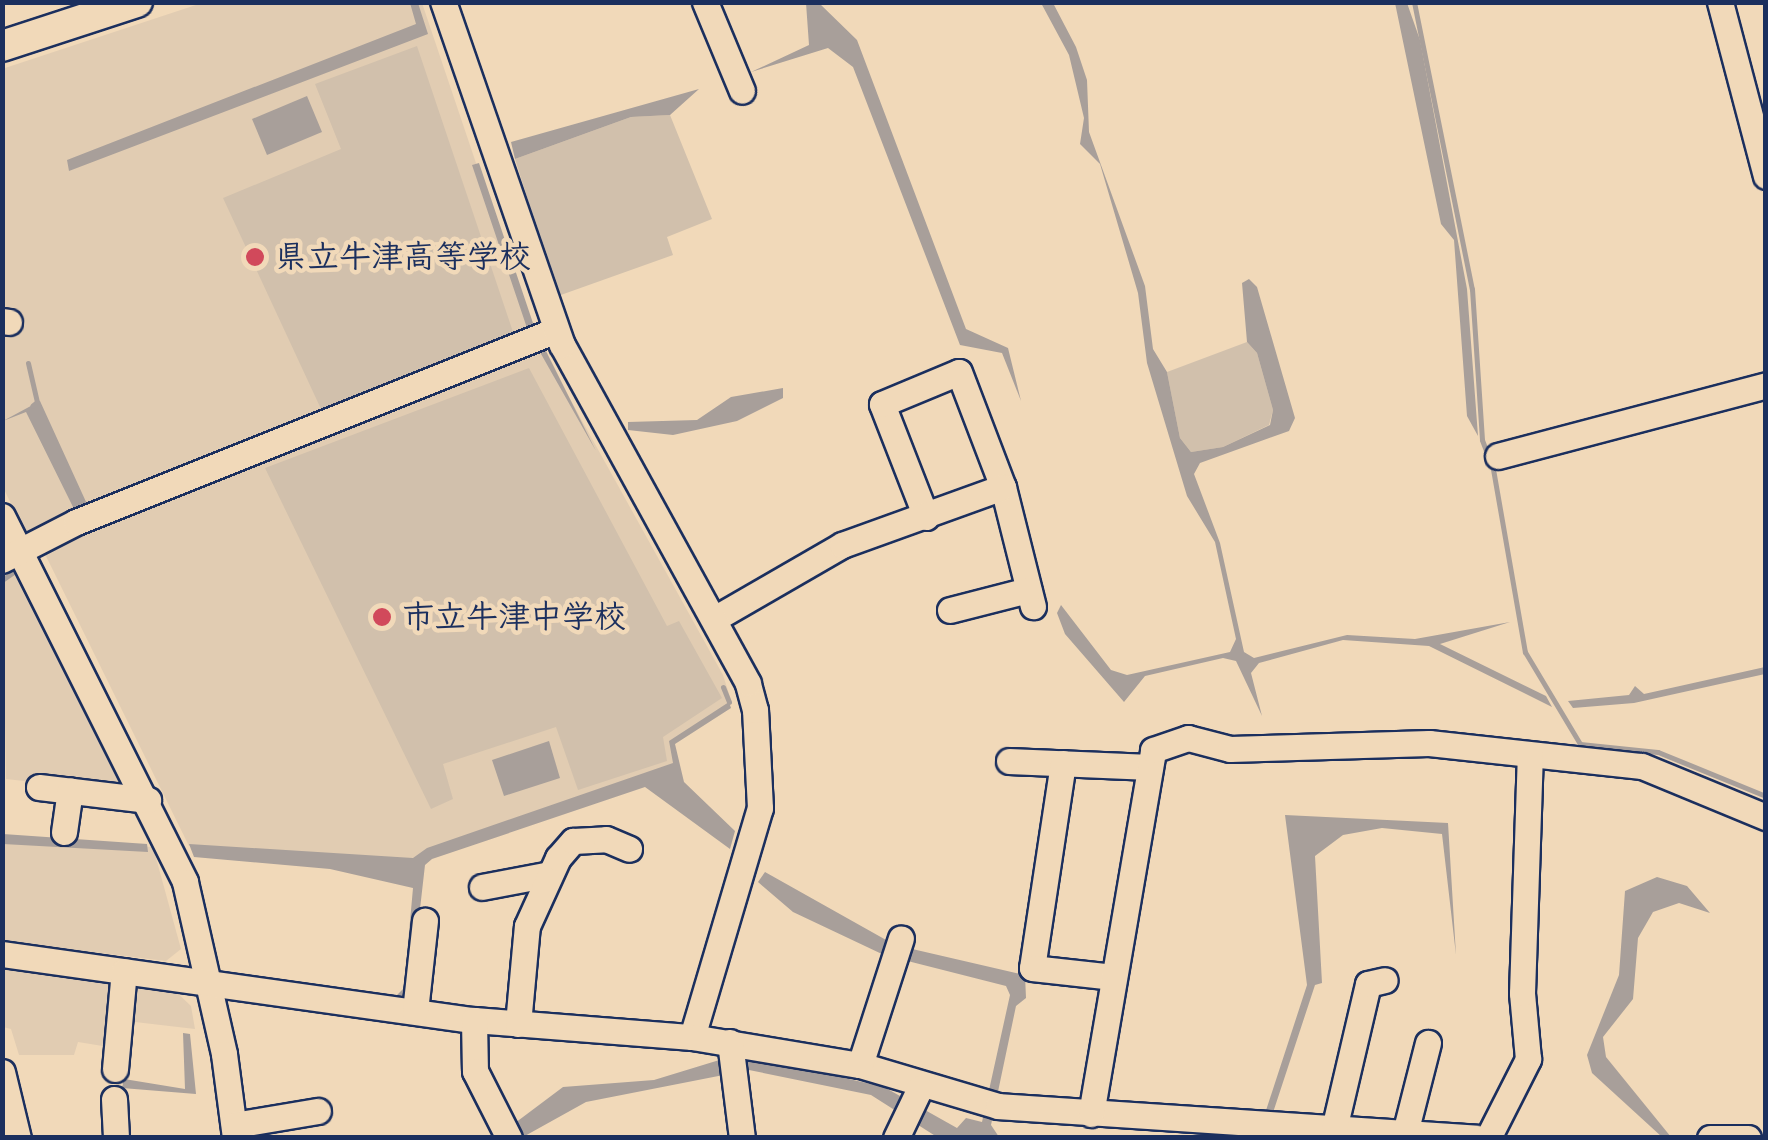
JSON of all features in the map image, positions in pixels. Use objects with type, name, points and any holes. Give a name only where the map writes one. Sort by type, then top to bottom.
[{"type":"main road","points":[[2,46],[117,6]]},
{"type":"street","points":[[443,2],[543,335],[590,403],[748,683],[761,755],[760,808],[692,1037]]},
{"type":"street","points":[[706,2],[742,91]]},
{"type":"street","points":[[1720,2],[1766,176]]},
{"type":"street","points":[[19,558],[81,520],[543,335]]},
{"type":"street","points":[[926,517],[882,404],[960,372],[1002,487],[1031,598],[950,610]]},
{"type":"street","points":[[1498,456],[1766,385]]},
{"type":"street","points":[[714,619],[842,545],[1002,487]]},
{"type":"street","points":[[2,516],[19,558],[172,850],[210,981],[234,1131],[318,1111]]},
{"type":"street","points":[[1108,1122],[1114,977],[1153,750],[1188,738],[1230,749],[1429,743],[1642,766],[1766,817]]},
{"type":"street","points":[[1488,1138],[1528,1060],[1522,993],[1530,756]]},
{"type":"street","points":[[1010,762],[1150,767]]},
{"type":"street","points":[[1063,763],[1032,968],[1114,977]]},
{"type":"street","points":[[40,787],[148,800]]},
{"type":"street","points":[[64,832],[70,790]]},
{"type":"street","points":[[518,1024],[528,926],[550,874],[573,841],[606,839],[628,848]]},
{"type":"street","points":[[482,887],[550,874]]},
{"type":"street","points":[[416,1012],[426,921]]},
{"type":"street","points":[[860,1065],[897,950]]},
{"type":"street","points":[[2,954],[474,1020],[730,1042],[860,1065],[920,1088],[989,1104],[1108,1122],[1265,1125],[1476,1138]]},
{"type":"street","points":[[114,1069],[124,971]]},
{"type":"street","points":[[1350,1132],[1368,984],[1386,980]]},
{"type":"street","points":[[474,1020],[475,1071],[506,1130]]},
{"type":"street","points":[[730,1042],[742,1138]]},
{"type":"street","points":[[1405,1133],[1428,1043]]},
{"type":"street","points":[[2,1072],[18,1138]]},
{"type":"street","points":[[907,1133],[920,1088]]},
{"type":"street","points":[[114,1099],[116,1138]]},
{"type":"street","points":[[1710,1138],[1748,1138]]},
{"type":"shaded area","name":"県立牛津高等学校","points":[[202,3],[422,3],[532,329],[25,533],[3,487],[2,333],[9,322],[2,308],[2,69]]},
{"type":"shaded area","points":[[410,3],[418,3],[428,34],[69,171],[67,160],[416,24]]},
{"type":"shaded area","points":[[806,3],[819,3],[857,40],[966,329],[1008,348],[1021,401],[1002,353],[960,345],[853,67],[828,48],[751,72],[809,45]]},
{"type":"shaded area","points":[[1041,3],[1053,3],[1076,47],[1087,80],[1089,132],[1145,286],[1153,349],[1167,372],[1180,438],[1191,452],[1223,447],[1270,425],[1273,410],[1257,353],[1247,342],[1242,283],[1249,279],[1257,287],[1295,418],[1289,431],[1200,463],[1194,474],[1220,543],[1244,652],[1254,658],[1347,635],[1415,639],[1510,622],[1440,644],[1546,696],[1552,707],[1429,646],[1343,640],[1259,663],[1251,673],[1262,716],[1236,661],[1223,658],[1145,676],[1124,702],[1065,634],[1057,613],[1061,605],[1111,670],[1127,675],[1230,652],[1236,639],[1215,542],[1187,496],[1147,363],[1138,293],[1100,164],[1080,144],[1084,118],[1069,55]]},
{"type":"shaded area","points":[[1395,3],[1407,3],[1420,40],[1467,289],[1478,436],[1467,416],[1454,240],[1441,224]]},
{"type":"shaded area","points":[[417,46],[513,332],[321,409],[223,198],[341,149],[315,84]]},
{"type":"shaded area","points":[[699,89],[670,115],[631,117],[515,159],[511,142]]},
{"type":"shaded area","points":[[307,96],[322,132],[267,155],[252,119]]},
{"type":"shaded area","points":[[670,115],[712,219],[667,237],[673,255],[558,296],[515,159],[631,117]]},
{"type":"shaded area","points":[[479,163],[535,329],[596,451],[528,331],[472,165]]},
{"type":"shaded area","points":[[1247,342],[1257,353],[1273,410],[1269,425],[1223,447],[1191,452],[1180,438],[1167,372]]},
{"type":"shaded area","name":"市立牛津中学校","points":[[544,352],[723,675],[732,703],[673,741],[676,766],[412,862],[189,846],[42,548]]},
{"type":"shaded area","points":[[529,368],[667,626],[679,621],[722,698],[663,737],[667,761],[578,790],[556,727],[443,764],[453,799],[431,809],[265,468]]},
{"type":"shaded area","points":[[783,388],[783,398],[737,421],[673,435],[628,430],[628,422],[697,420],[731,397]]},
{"type":"shaded area","points":[[40,401],[87,504],[74,509],[26,412],[3,421]]},
{"type":"shaded area","points":[[2,549],[132,793],[6,779]]},
{"type":"shaded area","points":[[1765,667],[1765,674],[1634,703],[1573,708],[1568,701],[1629,695],[1635,686],[1644,694]]},
{"type":"shaded area","points":[[729,702],[731,708],[675,744],[684,782],[735,831],[730,849],[645,787],[432,859],[425,865],[410,997],[403,1002],[319,990],[397,995],[404,988],[413,888],[330,869],[194,857],[189,844],[413,858],[427,848],[673,763],[669,741]]},
{"type":"shaded area","points":[[549,741],[560,778],[504,796],[492,760]]},
{"type":"shaded area","points":[[1285,815],[1448,823],[1456,955],[1442,834],[1382,828],[1343,835],[1315,856],[1322,983],[1315,985],[1265,1137],[1257,1138],[1307,985]]},
{"type":"shaded area","points":[[3,834],[147,844],[148,852],[3,844]]},
{"type":"shaded area","points":[[2,840],[153,847],[181,949],[166,961],[3,941]]},
{"type":"shaded area","points":[[765,872],[895,945],[1025,975],[1026,998],[1016,1006],[991,1125],[999,1137],[937,1137],[871,1095],[749,1070],[586,1102],[523,1137],[495,1138],[563,1087],[654,1080],[739,1054],[884,1087],[957,1128],[966,1118],[982,1122],[1010,995],[1006,986],[884,955],[793,912],[758,882]]},
{"type":"shaded area","points":[[1657,877],[1687,886],[1710,913],[1679,903],[1653,912],[1638,938],[1633,999],[1603,1037],[1606,1057],[1671,1137],[1662,1137],[1592,1073],[1587,1055],[1619,975],[1625,891]]},
{"type":"shaded area","points":[[2,966],[170,986],[191,1006],[195,1029],[118,1020],[115,1048],[78,1042],[74,1055],[19,1055],[11,1029],[3,1027]]},
{"type":"shaded area","points":[[183,1033],[190,1034],[196,1094],[122,1088],[124,1079],[185,1089]]},
{"type":"waterway","points":[[1414,2],[1472,289],[1482,440],[1493,469],[1525,652],[1580,744],[1658,752],[1766,796]]},
{"type":"waterway","points":[[28,363],[37,402],[32,406]]},
{"type":"waterway","points":[[2,580],[18,569]]},
{"type":"waterway","points":[[723,687],[729,702]]},
{"type":"place","name":"県立牛津高等学校","points":[[255,257]]},
{"type":"place","name":"市立牛津中学校","points":[[382,617]]}]
